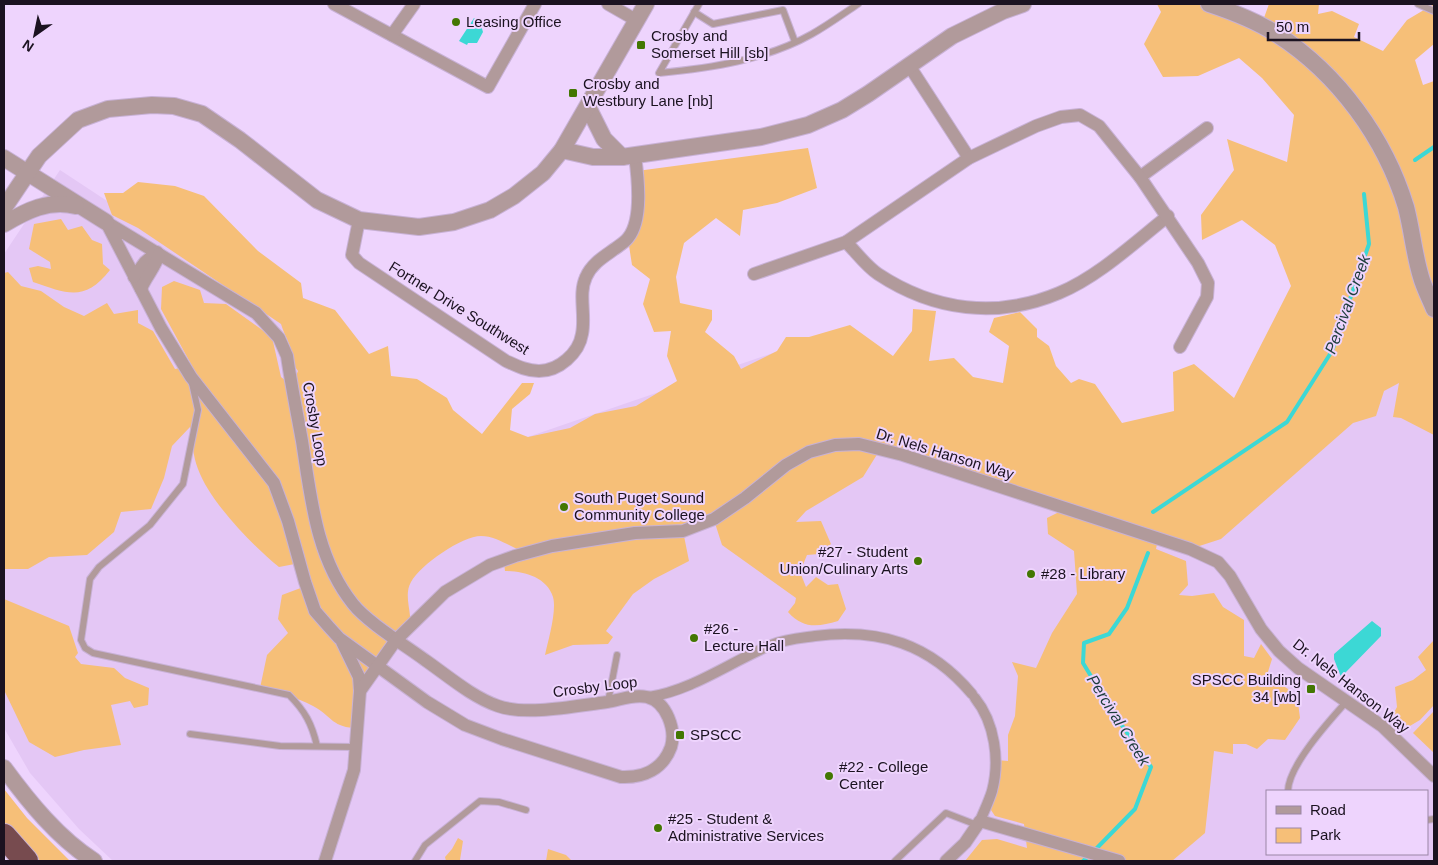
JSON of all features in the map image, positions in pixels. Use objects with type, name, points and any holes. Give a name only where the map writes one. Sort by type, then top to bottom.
[{"type":"highway","points":[[4,836],[26,861]]},
{"type":"street","points":[[334,4],[488,87],[535,4]]},
{"type":"street","points":[[392,35],[414,4]]},
{"type":"street","points":[[608,4],[636,20]]},
{"type":"street","points":[[4,208],[39,156],[78,120],[108,109],[130,105],[174,106],[202,114],[240,140],[317,200],[359,220],[419,227],[454,222],[490,210],[514,196],[543,173],[562,150],[588,107],[645,4]]},
{"type":"street","points":[[562,150],[593,158],[629,156],[761,137],[808,125],[842,110],[910,67],[952,36],[1003,11],[1023,4]]},
{"type":"street","points":[[1209,4],[1242,16],[1278,35],[1310,59],[1362,117],[1376,140],[1406,206],[1421,278],[1434,309]]},
{"type":"street","points":[[910,67],[969,158]]},
{"type":"street","points":[[588,107],[604,139],[629,156]]},
{"type":"street","points":[[754,274],[846,242],[969,158],[1036,126],[1061,117],[1080,115],[1099,126],[1140,177],[1168,216],[1208,283],[1206,297],[1180,347]]},
{"type":"street","points":[[1140,177],[1207,128]]},
{"type":"street","name":"Fortner Drive Southwest","points":[[359,220],[352,255],[359,263],[506,361],[523,368],[540,371],[556,367],[568,359],[578,346],[582,333],[582,295],[585,279],[592,266],[628,239],[635,225],[638,187],[629,156]]},
{"type":"street","points":[[4,158],[106,222]]},
{"type":"street","points":[[4,224],[25,212],[48,204],[69,204],[86,208]]},
{"type":"street","points":[[846,242],[876,273],[915,294],[947,305],[979,308],[1018,307],[1061,292],[1099,269],[1168,216]]},
{"type":"street","name":"Crosby Loop","points":[[106,222],[256,313],[279,338],[287,356],[314,521],[331,569],[354,606],[396,640],[468,690],[498,706],[525,712],[608,702],[632,696],[649,698],[663,707],[670,721],[673,740],[667,758],[653,770],[638,778],[621,777],[502,739],[465,725],[427,702],[340,638],[315,611],[288,521],[274,483],[191,377],[140,289],[106,222]]},
{"type":"street","points":[[134,277],[145,262],[158,253]]},
{"type":"street","points":[[140,289],[145,278],[158,261],[158,253]]},
{"type":"street","name":"Dr. Nels Hanson Way","points":[[360,691],[396,640],[444,592],[490,565],[552,546],[635,533],[683,531],[714,519],[745,498],[786,465],[809,452],[835,445],[859,444],[880,448],[1190,549],[1218,562],[1261,630],[1279,651],[1298,668],[1348,700],[1382,726],[1434,776]]},
{"type":"street","points":[[649,698],[673,693],[772,644],[829,634],[869,635],[891,638],[947,667],[973,696],[989,725],[996,760],[992,792],[979,823],[966,842],[946,861]]},
{"type":"street","points":[[325,861],[354,770],[358,747],[359,677],[340,638]]},
{"type":"street","points":[[4,768],[18,787],[58,831],[94,861]]},
{"type":"street","points":[[979,823],[1046,838],[1113,859]]},
{"type":"lane","points":[[699,4],[660,73],[736,62],[795,42],[812,34],[858,4]]},
{"type":"lane","points":[[1418,4],[1434,11]]},
{"type":"lane","points":[[694,12],[713,24],[783,10],[795,42]]},
{"type":"lane","points":[[191,377],[198,410],[183,484],[150,525],[99,567],[90,579],[81,640],[85,648],[94,653],[289,695],[305,712],[313,728],[317,746]]},
{"type":"lane","points":[[608,702],[617,655]]},
{"type":"lane","points":[[1288,790],[1289,782],[1301,760],[1348,700]]},
{"type":"lane","points":[[190,734],[271,745],[358,747]]},
{"type":"lane","points":[[415,861],[425,845],[480,801],[515,805],[526,810]]},
{"type":"lane","points":[[895,861],[946,813],[979,823]]},
{"type":"shaded area","points":[[474,18],[480,22],[483,32],[477,43],[468,43],[467,45],[459,41]]},
{"type":"shaded area","name":"South Puget Sound Community College","points":[[60,170],[487,451],[837,331],[1171,536],[1434,345],[1434,861],[113,861],[79,829],[30,773],[4,728],[4,254]]},
{"type":"shaded area","points":[[1372,621],[1381,628],[1381,636],[1346,672],[1345,677],[1341,677],[1334,654]]},
{"type":"green space","points":[[1157,4],[1209,4],[1261,26],[1269,4],[1319,4],[1318,14],[1332,11],[1359,24],[1354,37],[1383,51],[1407,20],[1434,4],[1434,44],[1415,60],[1423,85],[1434,81],[1434,435],[1401,418],[1393,417],[1399,383],[1384,391],[1376,416],[1353,423],[1221,539],[1190,549],[1158,539],[1156,549],[1186,561],[1188,585],[1179,595],[1192,596],[1214,593],[1223,607],[1244,620],[1244,656],[1254,658],[1261,644],[1272,659],[1267,675],[1297,695],[1300,718],[1285,740],[1268,739],[1257,749],[1246,744],[1233,744],[1233,754],[1214,751],[1205,833],[1172,861],[965,861],[982,840],[997,839],[1027,848],[1024,824],[995,816],[987,804],[996,760],[1008,761],[1008,735],[1015,716],[1018,676],[1012,662],[1036,668],[1052,633],[1077,594],[1074,551],[1048,534],[1047,518],[1065,509],[881,448],[863,477],[806,511],[796,522],[821,521],[831,544],[819,554],[807,555],[800,572],[806,587],[816,577],[828,585],[838,584],[846,609],[838,621],[824,625],[811,625],[794,618],[788,612],[795,603],[796,598],[722,545],[714,520],[683,531],[689,561],[654,579],[633,594],[606,631],[613,637],[608,644],[573,645],[545,655],[554,610],[553,597],[550,590],[546,584],[534,576],[505,571],[503,554],[517,549],[491,537],[473,537],[453,546],[432,560],[411,582],[408,603],[410,616],[416,619],[366,681],[358,728],[349,728],[338,724],[307,703],[260,688],[267,655],[288,633],[278,619],[282,595],[306,586],[300,563],[279,567],[245,535],[222,509],[204,482],[198,469],[190,427],[172,446],[164,478],[151,509],[121,512],[114,532],[87,555],[49,557],[28,569],[4,569],[4,273],[8,272],[21,286],[41,291],[64,307],[84,316],[107,303],[114,314],[138,310],[138,323],[153,331],[175,369],[192,366],[161,309],[162,287],[174,281],[200,290],[204,303],[226,304],[272,337],[281,377],[292,386],[298,371],[292,363],[290,348],[281,324],[138,228],[112,215],[104,193],[123,193],[138,182],[175,186],[204,196],[258,251],[301,283],[303,298],[335,310],[369,354],[388,346],[391,376],[417,379],[447,398],[453,410],[482,434],[522,383],[534,383],[530,394],[512,409],[510,430],[528,437],[570,428],[595,414],[636,406],[677,381],[667,356],[671,331],[654,332],[643,304],[650,279],[632,265],[628,239],[637,171],[808,148],[817,188],[777,203],[743,210],[740,236],[716,218],[684,243],[676,277],[680,303],[712,310],[712,320],[705,332],[734,356],[741,369],[777,351],[786,337],[809,337],[850,325],[893,356],[912,331],[913,309],[936,311],[929,361],[954,358],[973,377],[1003,383],[1009,346],[989,332],[994,318],[1020,312],[1037,329],[1037,337],[1049,346],[1056,366],[1071,383],[1079,379],[1095,384],[1122,423],[1174,411],[1173,372],[1194,364],[1234,398],[1291,286],[1275,245],[1242,220],[1202,240],[1201,215],[1234,170],[1227,139],[1287,162],[1294,115],[1262,78],[1239,58],[1198,76],[1163,77],[1144,44],[1161,12]]},
{"type":"green space","points":[[61,219],[68,230],[82,226],[92,240],[102,244],[103,264],[110,270],[101,280],[84,291],[66,292],[33,282],[29,268],[38,266],[51,269],[50,262],[29,249],[34,224]]},
{"type":"green space","points":[[4,599],[69,626],[78,653],[75,657],[81,664],[114,668],[125,678],[149,688],[148,705],[134,708],[130,701],[111,705],[121,745],[84,750],[55,757],[29,742],[4,690]]},
{"type":"green space","points":[[1434,640],[1434,705],[1420,720],[1403,730],[1391,718],[1397,707],[1395,687],[1413,680],[1426,670],[1418,657]]},
{"type":"green space","points":[[1434,711],[1434,753],[1413,733]]},
{"type":"green space","points":[[4,789],[27,818],[70,861],[37,861],[4,824]]},
{"type":"green space","points":[[458,838],[463,841],[460,860],[446,861],[445,857]]},
{"type":"green space","points":[[548,849],[566,855],[572,861],[546,861]]},
{"type":"waterway","name":"Percival Creek","points":[[1415,160],[1434,147]]},
{"type":"waterway","name":"Percival Creek","points":[[1153,512],[1287,422],[1332,351],[1369,244],[1364,194]]},
{"type":"waterway","name":"Percival Creek","points":[[1094,851],[1135,809],[1151,767],[1114,714],[1083,663],[1084,643],[1109,634],[1127,608],[1148,553]]},
{"type":"waterway","name":"Percival Creek","points":[[1083,861],[1089,856]]},
{"type":"place","name":"Leasing Office","points":[[456,22]]},
{"type":"place","name":"Crosby and Somerset Hill [sb]","points":[[641,45]]},
{"type":"place","name":"Crosby and Westbury Lane [nb]","points":[[573,93]]},
{"type":"place","name":"South Puget Sound Community College","points":[[564,507]]},
{"type":"place","name":"#27 - Student Union/Culinary Arts","points":[[918,561]]},
{"type":"place","name":"#28 - Library","points":[[1031,574]]},
{"type":"place","name":"#26 - Lecture Hall","points":[[694,638]]},
{"type":"place","name":"SPSCC Building 34 [wb]","points":[[1311,689]]},
{"type":"place","name":"SPSCC","points":[[680,735]]},
{"type":"place","name":"#22 - College Center","points":[[829,776]]},
{"type":"place","name":"#25 - Student & Administrative Services","points":[[658,828]]}]
